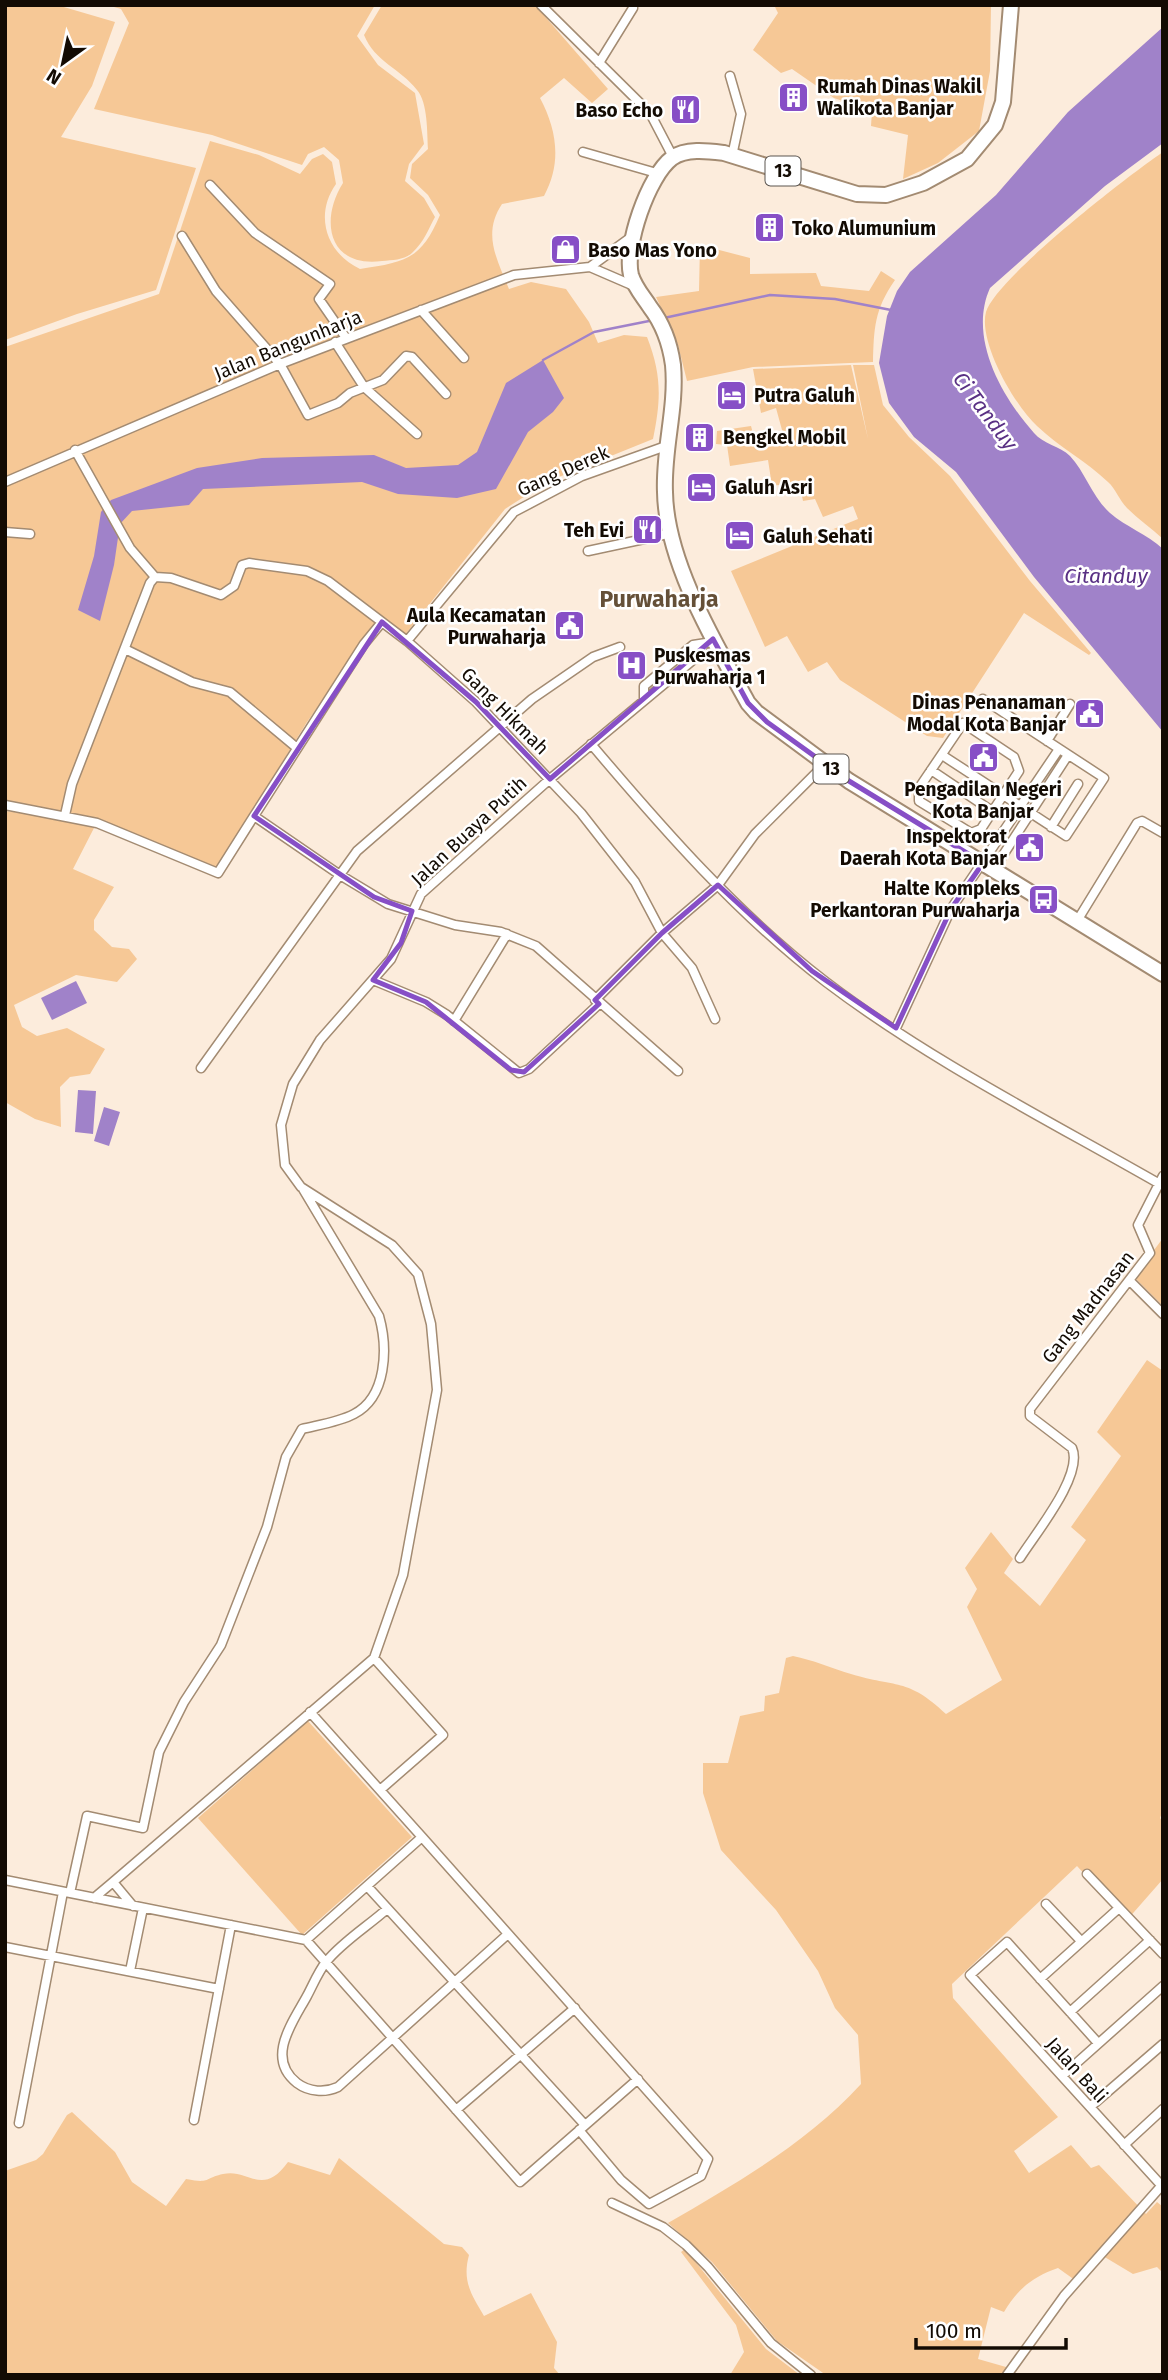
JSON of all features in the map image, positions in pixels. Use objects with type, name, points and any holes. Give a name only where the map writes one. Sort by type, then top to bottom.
[{"type":"highway","name":"13","points":[[673,157],[706,151],[732,156],[857,194],[886,195],[923,183],[967,159],[995,125],[1003,102],[1011,5]]},
{"type":"highway","points":[[635,286],[630,272],[634,235],[643,206],[660,174],[673,157]]},
{"type":"highway","name":"13","points":[[635,286],[650,306],[669,343],[674,392],[666,446],[664,491],[672,533],[708,642],[756,712],[824,765],[1163,974]]},
{"type":"street","points":[[541,5],[650,113],[673,157]]},
{"type":"street","points":[[599,63],[633,8]]},
{"type":"street","points":[[730,76],[741,114],[732,156]]},
{"type":"street","points":[[583,152],[660,174]]},
{"type":"street","points":[[210,185],[256,233],[330,284],[319,299],[346,338]]},
{"type":"street","points":[[590,267],[634,235]]},
{"type":"street","points":[[182,236],[216,291],[280,364],[298,401],[309,416],[383,380],[408,356],[446,394]]},
{"type":"street","points":[[590,267],[635,286]]},
{"type":"street","name":"Jalan Bangunharja","points":[[5,482],[280,364],[514,275],[590,267]]},
{"type":"street","points":[[421,310],[464,358]]},
{"type":"street","points":[[335,342],[364,387],[417,434]]},
{"type":"street","name":"Gang Derek","points":[[407,641],[514,512],[582,476],[666,446]]},
{"type":"street","points":[[65,815],[72,784],[155,577],[130,548],[75,450]]},
{"type":"street","points":[[5,532],[30,534]]},
{"type":"street","points":[[588,551],[672,533]]},
{"type":"street","name":"Gang Hikmah","points":[[155,577],[171,579],[221,595],[234,586],[242,565],[307,571],[347,593],[407,641],[499,725],[550,779],[635,882],[662,933],[692,968],[715,1019]]},
{"type":"street","points":[[5,806],[97,823],[218,873],[364,644],[382,622]]},
{"type":"street","name":"Jalan Buaya Putih","points":[[67,1893],[87,1816],[143,1828],[159,1752],[184,1702],[221,1645],[267,1527],[286,1457],[302,1429],[354,1414],[375,1395],[382,1375],[383,1331],[379,1317],[285,1165],[281,1144],[285,1107],[296,1078],[320,1040],[373,980],[401,943],[421,894],[550,779],[699,655],[708,642]]},
{"type":"street","points":[[201,1069],[340,875],[374,835],[431,789],[499,725],[566,674],[593,657],[620,647]]},
{"type":"street","points":[[125,649],[192,682],[230,692],[297,748]]},
{"type":"street","points":[[942,755],[1066,836],[1104,778],[983,699]]},
{"type":"street","points":[[1047,741],[1070,704]]},
{"type":"street","points":[[963,723],[1014,757],[1019,771],[981,829],[971,833],[919,801],[919,788],[931,770],[963,723]]},
{"type":"street","points":[[591,744],[665,831],[718,885],[812,971],[988,1086],[1160,1179]]},
{"type":"street","points":[[989,866],[1020,807],[1059,749]]},
{"type":"street","points":[[896,1028],[951,909],[1030,813],[1068,755]]},
{"type":"street","points":[[373,980],[426,1002],[519,1073],[529,1069],[662,933],[718,885],[755,834],[824,765]]},
{"type":"street","points":[[931,770],[992,811]]},
{"type":"street","points":[[1051,827],[1077,784]]},
{"type":"street","points":[[254,816],[374,897],[455,925],[507,934],[546,953],[597,1002],[678,1071]]},
{"type":"street","points":[[1077,921],[1137,823],[1142,821],[1163,833]]},
{"type":"street","points":[[454,1021],[507,934]]},
{"type":"street","name":"Gang Madnasan","points":[[1020,1558],[1056,1503],[1071,1473],[1075,1455],[1066,1442],[1030,1416],[1030,1409],[1150,1253],[1138,1225],[1160,1179]]},
{"type":"street","points":[[94,1898],[374,1658],[403,1575],[437,1391],[431,1324],[418,1274],[393,1245],[301,1187]]},
{"type":"street","points":[[1130,1281],[1163,1314]]},
{"type":"street","points":[[374,1658],[443,1735],[380,1790]]},
{"type":"street","points":[[310,1712],[705,2154],[708,2159],[701,2176],[653,2204],[646,2204],[621,2180],[582,2127],[521,2055],[367,1886]]},
{"type":"street","points":[[306,1940],[422,1837]]},
{"type":"street","points":[[1087,1874],[1163,1954]]},
{"type":"street","points":[[5,1880],[306,1940],[520,2182],[638,2079]]},
{"type":"street","points":[[113,1882],[138,1907]]},
{"type":"street","points":[[19,2123],[51,1956],[67,1893]]},
{"type":"street","points":[[1046,1904],[1081,1941]]},
{"type":"street","points":[[130,1972],[138,1907]]},
{"type":"street","points":[[1098,2043],[1040,1979],[1119,1908]]},
{"type":"street","points":[[387,1909],[325,1963],[283,2042],[284,2064],[292,2078],[311,2090],[332,2090],[508,1934]]},
{"type":"street","points":[[194,2120],[231,1925]]},
{"type":"street","points":[[1070,2012],[1150,1940]]},
{"type":"street","name":"Jalan Bali","points":[[1040,1979],[1007,1942],[970,1975],[1162,2185]]},
{"type":"street","points":[[5,1947],[219,1989]]},
{"type":"street","points":[[1062,2076],[1163,1986]]},
{"type":"street","points":[[456,2110],[575,2008]]},
{"type":"street","points":[[1090,2107],[1163,2044]]},
{"type":"street","points":[[1124,2145],[1163,2109]]},
{"type":"street","points":[[1007,2375],[1064,2296],[1162,2185]]},
{"type":"street","points":[[612,2203],[663,2227],[686,2245],[771,2343],[811,2375]]},
{"type":"highlighted area","points":[[382,622],[476,702],[550,779],[713,639],[748,703],[767,722],[849,781],[983,863],[951,909],[896,1028],[812,971],[718,885],[662,933],[595,1000],[599,1004],[524,1072],[511,1070],[426,1002],[373,980],[401,943],[412,911],[374,897],[254,816]]},
{"type":"shaded area","points":[[5,5],[57,5],[115,22],[92,86],[61,137],[196,168],[156,290],[5,340]]},
{"type":"shaded area","points":[[107,5],[375,5],[357,36],[378,65],[415,93],[424,144],[409,164],[405,181],[424,198],[435,217],[420,245],[405,257],[382,261],[364,261],[350,257],[340,249],[331,226],[332,212],[343,183],[339,160],[324,147],[308,154],[302,165],[212,135],[94,109],[129,23],[121,9]]},
{"type":"shaded area","points":[[382,5],[535,5],[608,89],[592,103],[564,78],[540,98],[550,122],[555,147],[550,184],[544,196],[502,204],[496,215],[492,236],[509,289],[531,282],[566,289],[589,322],[598,343],[624,335],[647,337],[659,388],[653,439],[549,481],[505,509],[405,635],[382,616],[307,722],[217,868],[98,819],[5,801],[5,347],[159,294],[210,141],[259,155],[300,174],[312,159],[323,154],[332,162],[336,184],[326,208],[327,232],[339,253],[360,269],[400,261],[418,250],[440,215],[428,195],[410,178],[412,164],[428,149],[426,118],[417,90],[375,52],[364,35]]},
{"type":"shaded area","points":[[774,5],[991,5],[990,71],[979,131],[938,163],[903,179],[908,135],[871,126],[872,111],[834,98],[792,69],[781,73],[753,50],[778,13]]},
{"type":"shaded area","points":[[1163,152],[1163,539],[1127,508],[1108,482],[1045,434],[1028,417],[1000,373],[985,325],[986,312],[995,296],[1037,252]]},
{"type":"shaded area","points":[[700,245],[750,258],[750,274],[816,273],[821,286],[869,291],[881,271],[895,280],[876,320],[873,362],[753,367],[687,381],[678,345],[656,297],[699,291]]},
{"type":"shaded area","points":[[851,365],[868,439],[853,365],[874,365],[883,405],[909,437],[950,476],[1030,581],[1091,653],[1089,655],[1024,613],[943,738],[927,736],[840,680],[827,662],[808,672],[787,636],[765,647],[731,571],[858,519],[853,506],[823,517],[815,499],[803,501],[799,482],[772,486],[768,460],[730,466],[727,445],[716,444],[717,431],[751,426],[757,448],[785,441],[776,408],[761,413],[753,369]]},
{"type":"shaded area","points":[[5,811],[66,818],[94,828],[73,869],[114,887],[94,920],[94,930],[112,947],[129,949],[137,959],[117,982],[76,975],[14,1005],[22,1027],[37,1036],[67,1028],[105,1049],[90,1074],[70,1077],[60,1087],[61,1127],[35,1119],[5,1102]]},
{"type":"shaded area","points":[[1163,1238],[1163,1306],[1134,1277]]},
{"type":"shaded area","points":[[1147,1360],[1163,1371],[1163,1810],[1160,1818],[1163,1822],[1163,1879],[1127,1920],[1077,1866],[952,1984],[953,1998],[1058,2117],[1014,2151],[1029,2173],[1071,2145],[1091,2168],[1099,2165],[1146,2214],[1157,2202],[1163,2207],[1163,2273],[1157,2267],[1133,2274],[1103,2256],[1079,2283],[1058,2268],[1026,2285],[1004,2312],[991,2307],[978,2359],[1006,2367],[1007,2375],[826,2375],[777,2341],[712,2262],[668,2223],[770,2161],[818,2125],[861,2084],[858,2035],[835,2008],[818,1971],[776,1910],[721,1850],[703,1793],[703,1763],[728,1763],[740,1716],[764,1711],[765,1696],[779,1693],[786,1658],[793,1656],[851,1674],[901,1685],[921,1694],[946,1714],[1002,1680],[967,1607],[977,1589],[965,1568],[991,1532],[1013,1559],[1004,1573],[1040,1606],[1086,1540],[1071,1527],[1121,1456],[1097,1432]]},
{"type":"shaded area","points":[[308,1721],[412,1837],[302,1935],[198,1818]]},
{"type":"shaded area","points":[[72,2112],[115,2152],[132,2182],[166,2206],[186,2179],[204,2181],[232,2173],[263,2180],[279,2173],[288,2162],[330,2175],[339,2158],[444,2244],[462,2247],[469,2255],[469,2287],[484,2316],[531,2293],[557,2342],[554,2368],[560,2375],[5,2375],[5,2171],[36,2160],[43,2154],[67,2115]]},
{"type":"shaded area","points":[[685,2249],[766,2349],[800,2375],[730,2375],[744,2352],[736,2325],[681,2252]]},
{"type":"water","name":"Citanduy","points":[[1163,27],[1163,143],[1105,186],[990,288],[984,307],[983,326],[991,365],[1010,402],[1022,418],[1038,437],[1070,456],[1110,513],[1163,549],[1163,732],[1034,577],[956,472],[914,437],[889,403],[879,363],[887,316],[897,291],[910,272],[996,195],[1068,112]]},
{"type":"water","points":[[543,360],[564,398],[553,412],[528,432],[496,489],[457,498],[398,494],[362,482],[203,489],[189,505],[132,511],[120,524],[114,565],[100,621],[78,610],[94,556],[101,512],[111,500],[197,468],[262,458],[374,455],[406,468],[458,465],[477,452],[506,383]]},
{"type":"water","points":[[76,981],[87,1003],[52,1020],[41,998]]},
{"type":"water","points":[[78,1090],[96,1091],[93,1134],[75,1132]]},
{"type":"water","points":[[104,1107],[120,1112],[109,1146],[94,1141]]},
{"type":"waterway","points":[[664,318],[770,295],[835,299],[891,310]]},
{"type":"waterway","points":[[543,360],[594,332],[654,320]]},
{"type":"place","name":"Rumah Dinas Wakil Walikota Banjar","points":[[794,97]]},
{"type":"place","name":"Baso Echo","points":[[686,110]]},
{"type":"place","name":"Toko Alumunium","points":[[769,228]]},
{"type":"place","name":"Baso Mas Yono","points":[[565,250]]},
{"type":"place","name":"Putra Galuh","points":[[731,395]]},
{"type":"place","name":"Bengkel Mobil","points":[[700,437]]},
{"type":"place","name":"Galuh Asri","points":[[702,487]]},
{"type":"place","name":"Teh Evi","points":[[647,530]]},
{"type":"place","name":"Galuh Sehati","points":[[740,536]]},
{"type":"place","name":"Aula Kecamatan Purwaharja","points":[[569,626]]},
{"type":"place","name":"Puskesmas Purwaharja 1","points":[[631,666]]},
{"type":"place","name":"Dinas Penanaman Modal Kota Banjar","points":[[1089,713]]},
{"type":"place","name":"Pengadilan Negeri Kota Banjar","points":[[983,758]]},
{"type":"place","name":"Inspektorat Daerah Kota Banjar","points":[[1030,847]]},
{"type":"place","name":"Halte Kompleks Perkantoran Purwaharja","points":[[1043,899]]},
{"type":"district","name":"Purwaharja","points":[[659,599]]},
{"type":"water label","name":"Ci Tanduy","points":[[985,411]]}]
